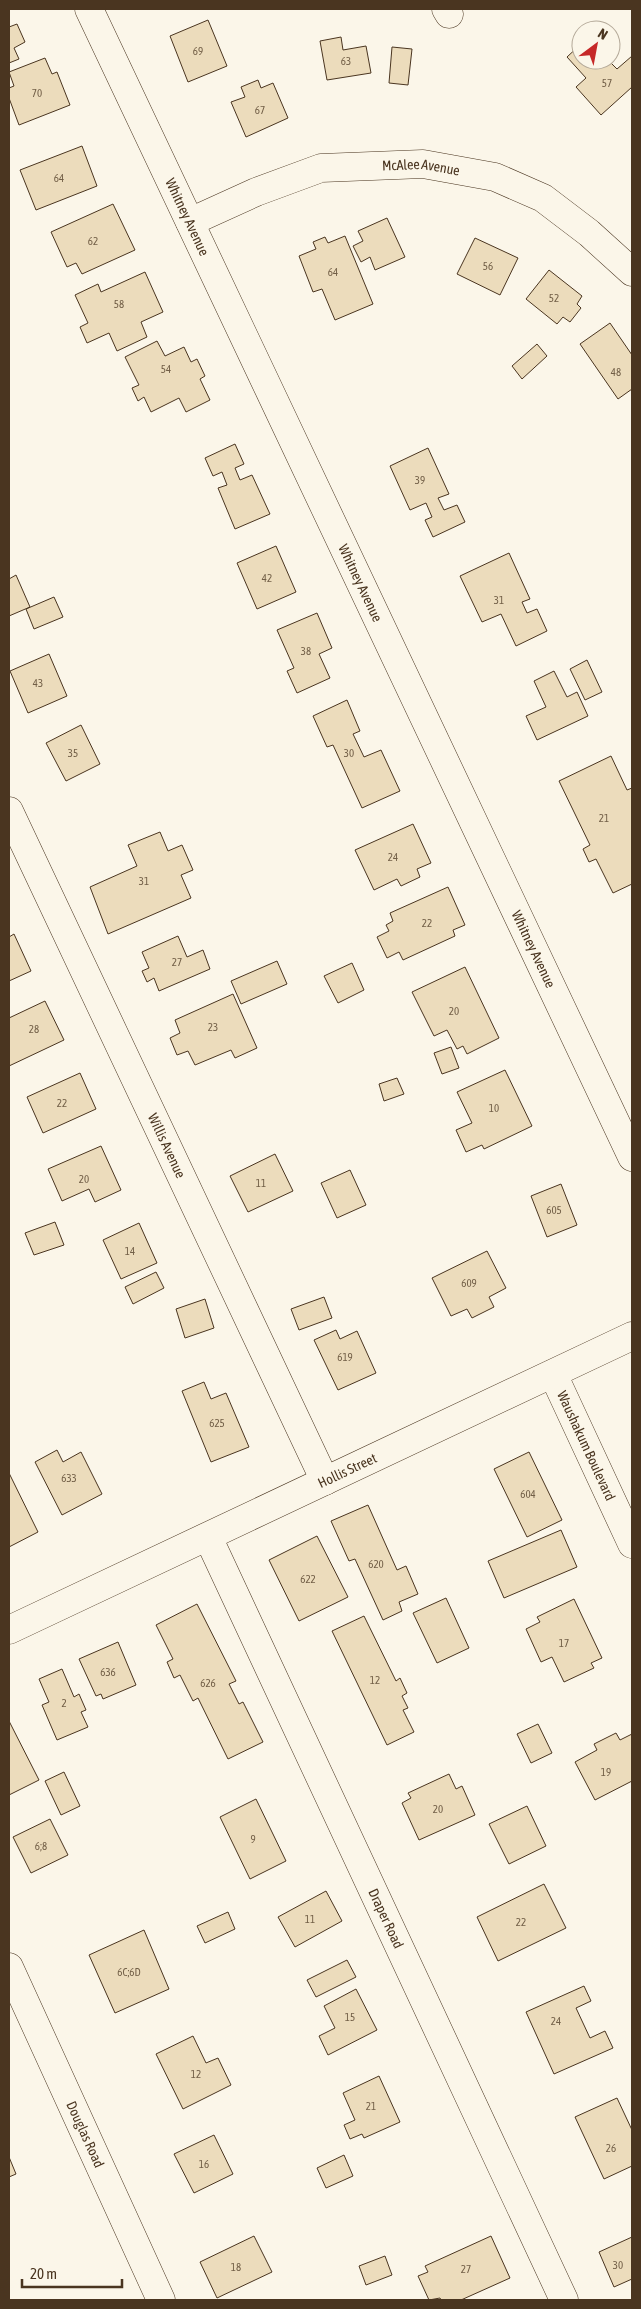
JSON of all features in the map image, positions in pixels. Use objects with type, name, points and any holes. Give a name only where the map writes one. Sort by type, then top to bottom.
[{"type":"street","name":"Whitney Avenue","points":[[89,9],[632,1157]]},
{"type":"street","name":"McAlee Avenue","points":[[190,222],[256,192],[321,168],[424,164],[495,177],[543,198],[589,233],[632,272]]},
{"type":"street","name":"Willis Avenue","points":[[9,811],[325,1481]]},
{"type":"street","name":"Hollis Street","points":[[9,1630],[632,1336]]},
{"type":"street","name":"Waushakum Boulevard","points":[[553,1374],[632,1544]]},
{"type":"street","name":"Draper Road","points":[[208,1537],[564,2300]]},
{"type":"street","name":"Douglas Road","points":[[9,1967],[161,2300]]},
{"type":"building","points":[[208,20],[227,66],[188,82],[170,36]]},
{"type":"building","points":[[17,24],[25,42],[14,48],[19,59],[9,63],[9,27]]},
{"type":"building","points":[[341,37],[343,50],[366,46],[371,73],[327,80],[320,41]]},
{"type":"building","points":[[392,47],[412,49],[408,85],[389,83]]},
{"type":"building","points":[[571,53],[571,61],[567,57]]},
{"type":"building","points":[[632,56],[632,87],[601,115],[576,87],[586,78],[579,70],[621,70],[621,66]]},
{"type":"building","points":[[45,58],[52,74],[57,72],[70,105],[19,125],[9,98],[9,88],[14,86],[9,72]]},
{"type":"building","points":[[258,80],[261,88],[273,83],[288,118],[246,137],[231,102],[245,97],[241,87]]},
{"type":"building","points":[[82,146],[97,186],[36,210],[20,170]]},
{"type":"building","points":[[113,204],[135,250],[82,274],[76,263],[67,267],[51,232]]},
{"type":"building","points":[[387,218],[405,257],[375,270],[370,257],[361,262],[353,246],[363,241],[358,231]]},
{"type":"building","points":[[345,236],[373,304],[335,320],[322,289],[313,292],[299,256],[316,249],[313,242],[325,237],[328,243]]},
{"type":"building","points":[[475,238],[518,258],[500,295],[457,274]]},
{"type":"building","points":[[549,270],[582,296],[577,304],[581,308],[570,322],[563,317],[557,324],[526,299]]},
{"type":"building","points":[[145,272],[163,312],[141,322],[147,337],[117,351],[109,333],[87,343],[80,327],[88,323],[75,295],[98,284],[101,292]]},
{"type":"building","points":[[610,323],[632,355],[632,389],[618,399],[580,344]]},
{"type":"building","points":[[157,341],[165,356],[184,347],[191,362],[197,359],[205,376],[200,379],[210,400],[186,412],[179,398],[151,412],[144,397],[138,401],[132,388],[139,385],[125,357]]},
{"type":"building","points":[[537,344],[547,356],[522,379],[512,366]]},
{"type":"building","points":[[235,444],[244,464],[235,468],[240,480],[252,475],[270,514],[235,529],[218,488],[227,485],[222,472],[213,476],[205,458]]},
{"type":"building","points":[[428,448],[449,494],[438,498],[444,510],[457,505],[465,522],[433,537],[425,520],[432,517],[426,503],[410,510],[390,466]]},
{"type":"building","points":[[276,546],[296,592],[257,609],[237,563]]},
{"type":"building","points":[[509,553],[530,599],[522,602],[527,613],[537,609],[547,631],[516,646],[501,614],[482,622],[460,576]]},
{"type":"building","points":[[16,575],[30,607],[9,616],[9,579]]},
{"type":"building","points":[[54,597],[63,617],[34,629],[26,609]]},
{"type":"building","points":[[317,613],[332,648],[319,654],[330,678],[297,693],[287,671],[294,668],[277,630]]},
{"type":"building","points":[[49,654],[67,696],[28,713],[10,671]]},
{"type":"building","points":[[587,660],[602,692],[585,700],[570,669]]},
{"type":"building","points":[[554,671],[567,697],[577,692],[588,716],[537,740],[526,716],[546,707],[534,681]]},
{"type":"building","points":[[347,700],[360,731],[353,734],[364,757],[381,750],[400,791],[362,808],[333,745],[327,747],[313,716]]},
{"type":"building","points":[[81,725],[100,764],[66,781],[46,743]]},
{"type":"building","points":[[611,756],[627,790],[632,788],[632,884],[613,893],[596,859],[589,862],[583,849],[590,845],[559,781]]},
{"type":"building","points":[[413,824],[431,863],[417,869],[420,877],[401,886],[397,879],[374,890],[355,850]]},
{"type":"building","points":[[160,832],[168,851],[182,845],[193,870],[181,875],[191,898],[108,934],[90,887],[137,866],[128,845]]},
{"type":"building","points":[[448,887],[465,925],[453,930],[455,936],[403,960],[399,952],[387,958],[377,937],[389,931],[386,925],[393,921],[390,913]]},
{"type":"building","points":[[14,934],[31,971],[9,981],[9,937]]},
{"type":"building","points":[[178,936],[187,957],[203,950],[210,969],[159,991],[154,978],[147,982],[142,971],[149,968],[142,952]]},
{"type":"building","points":[[277,961],[287,984],[241,1004],[231,981]]},
{"type":"building","points":[[352,963],[364,990],[338,1003],[324,976]]},
{"type":"building","points":[[465,967],[499,1038],[467,1054],[463,1046],[457,1049],[447,1030],[434,1036],[412,992]]},
{"type":"building","points":[[233,994],[257,1048],[235,1058],[231,1050],[195,1065],[188,1051],[177,1055],[170,1038],[180,1033],[175,1020]]},
{"type":"building","points":[[45,1001],[64,1040],[9,1066],[9,1018]]},
{"type":"building","points":[[451,1047],[459,1068],[442,1074],[434,1053]]},
{"type":"building","points":[[505,1070],[532,1126],[484,1149],[482,1145],[466,1152],[456,1130],[472,1123],[457,1092]]},
{"type":"building","points":[[80,1073],[96,1109],[43,1133],[27,1097]]},
{"type":"building","points":[[397,1078],[404,1094],[384,1101],[379,1084]]},
{"type":"building","points":[[101,1146],[121,1190],[95,1202],[89,1189],[62,1201],[48,1169]]},
{"type":"building","points":[[275,1154],[293,1191],[248,1212],[230,1176]]},
{"type":"building","points":[[350,1170],[366,1205],[337,1218],[321,1183]]},
{"type":"building","points":[[561,1184],[577,1225],[547,1237],[531,1196]]},
{"type":"building","points":[[55,1222],[64,1245],[34,1255],[25,1233]]},
{"type":"building","points":[[139,1223],[157,1263],[121,1279],[103,1240]]},
{"type":"building","points":[[487,1251],[506,1288],[489,1297],[494,1307],[472,1318],[467,1309],[451,1316],[432,1278]]},
{"type":"building","points":[[156,1272],[164,1288],[133,1304],[125,1287]]},
{"type":"building","points":[[324,1297],[332,1318],[299,1330],[291,1309]]},
{"type":"building","points":[[205,1299],[214,1328],[185,1338],[176,1309]]},
{"type":"building","points":[[336,1330],[340,1339],[357,1331],[376,1373],[338,1390],[314,1340]]},
{"type":"building","points":[[204,1382],[211,1399],[226,1393],[249,1447],[211,1462],[182,1391]]},
{"type":"building","points":[[57,1450],[63,1462],[81,1452],[102,1494],[62,1515],[35,1462]]},
{"type":"building","points":[[529,1452],[562,1520],[527,1537],[494,1469]]},
{"type":"building","points":[[9,1473],[38,1532],[9,1547]]},
{"type":"building","points":[[368,1505],[397,1570],[406,1566],[418,1594],[399,1602],[402,1611],[383,1620],[355,1559],[349,1561],[331,1521]]},
{"type":"building","points":[[561,1530],[577,1567],[504,1598],[488,1561]]},
{"type":"building","points":[[317,1536],[348,1597],[299,1621],[269,1560]]},
{"type":"building","points":[[446,1598],[469,1648],[437,1663],[413,1613]]},
{"type":"building","points":[[574,1599],[602,1658],[591,1663],[594,1668],[564,1682],[552,1657],[541,1662],[526,1629],[540,1622],[537,1617]]},
{"type":"building","points":[[197,1604],[236,1681],[229,1684],[239,1704],[243,1702],[263,1742],[228,1759],[198,1698],[193,1701],[180,1675],[174,1678],[167,1662],[173,1659],[156,1625]]},
{"type":"building","points":[[364,1616],[396,1681],[400,1678],[407,1693],[402,1696],[408,1708],[403,1710],[414,1732],[387,1745],[332,1631]]},
{"type":"building","points":[[118,1642],[136,1685],[103,1699],[101,1694],[96,1696],[79,1659]]},
{"type":"building","points":[[62,1669],[74,1697],[79,1694],[86,1710],[81,1712],[88,1727],[57,1740],[42,1705],[49,1702],[39,1679]]},
{"type":"building","points":[[9,1721],[39,1780],[9,1795]]},
{"type":"building","points":[[538,1724],[552,1753],[531,1763],[517,1734]]},
{"type":"building","points":[[616,1733],[620,1740],[632,1734],[632,1781],[595,1800],[575,1762],[597,1750],[594,1744]]},
{"type":"building","points":[[64,1772],[80,1806],[61,1815],[45,1781]]},
{"type":"building","points":[[449,1774],[456,1789],[462,1786],[475,1815],[419,1840],[402,1803],[411,1798],[408,1793]]},
{"type":"building","points":[[256,1799],[286,1861],[250,1879],[220,1817]]},
{"type":"building","points":[[527,1806],[546,1846],[509,1864],[489,1824]]},
{"type":"building","points":[[50,1819],[68,1855],[31,1873],[13,1837]]},
{"type":"building","points":[[544,1884],[566,1928],[498,1961],[477,1917]]},
{"type":"building","points":[[326,1891],[342,1921],[295,1947],[278,1917]]},
{"type":"building","points":[[228,1912],[235,1929],[205,1943],[197,1926]]},
{"type":"building","points":[[144,1930],[169,1989],[115,2013],[89,1955]]},
{"type":"building","points":[[347,1960],[356,1977],[316,1997],[307,1980]]},
{"type":"building","points":[[584,1986],[591,2001],[576,2008],[590,2038],[605,2031],[613,2048],[554,2074],[526,2012]]},
{"type":"building","points":[[356,1989],[377,2030],[328,2055],[319,2036],[335,2028],[324,2006]]},
{"type":"building","points":[[193,2036],[206,2063],[218,2058],[231,2085],[183,2109],[156,2054]]},
{"type":"building","points":[[379,2076],[400,2122],[364,2138],[362,2134],[350,2139],[344,2125],[355,2120],[343,2093]]},
{"type":"building","points":[[617,2098],[632,2130],[632,2166],[604,2179],[575,2117]]},
{"type":"building","points":[[214,2135],[233,2174],[194,2193],[174,2154]]},
{"type":"building","points":[[344,2155],[353,2176],[326,2188],[317,2168]]},
{"type":"building","points":[[9,2157],[16,2174],[9,2177]]},
{"type":"building","points":[[254,2236],[272,2272],[217,2298],[200,2262]]},
{"type":"building","points":[[491,2236],[510,2278],[461,2300],[441,2300],[440,2298],[429,2300],[418,2276],[428,2272],[425,2266]]},
{"type":"building","points":[[632,2237],[632,2279],[614,2287],[599,2252]]},
{"type":"building","points":[[385,2256],[392,2275],[366,2285],[359,2266]]}]
